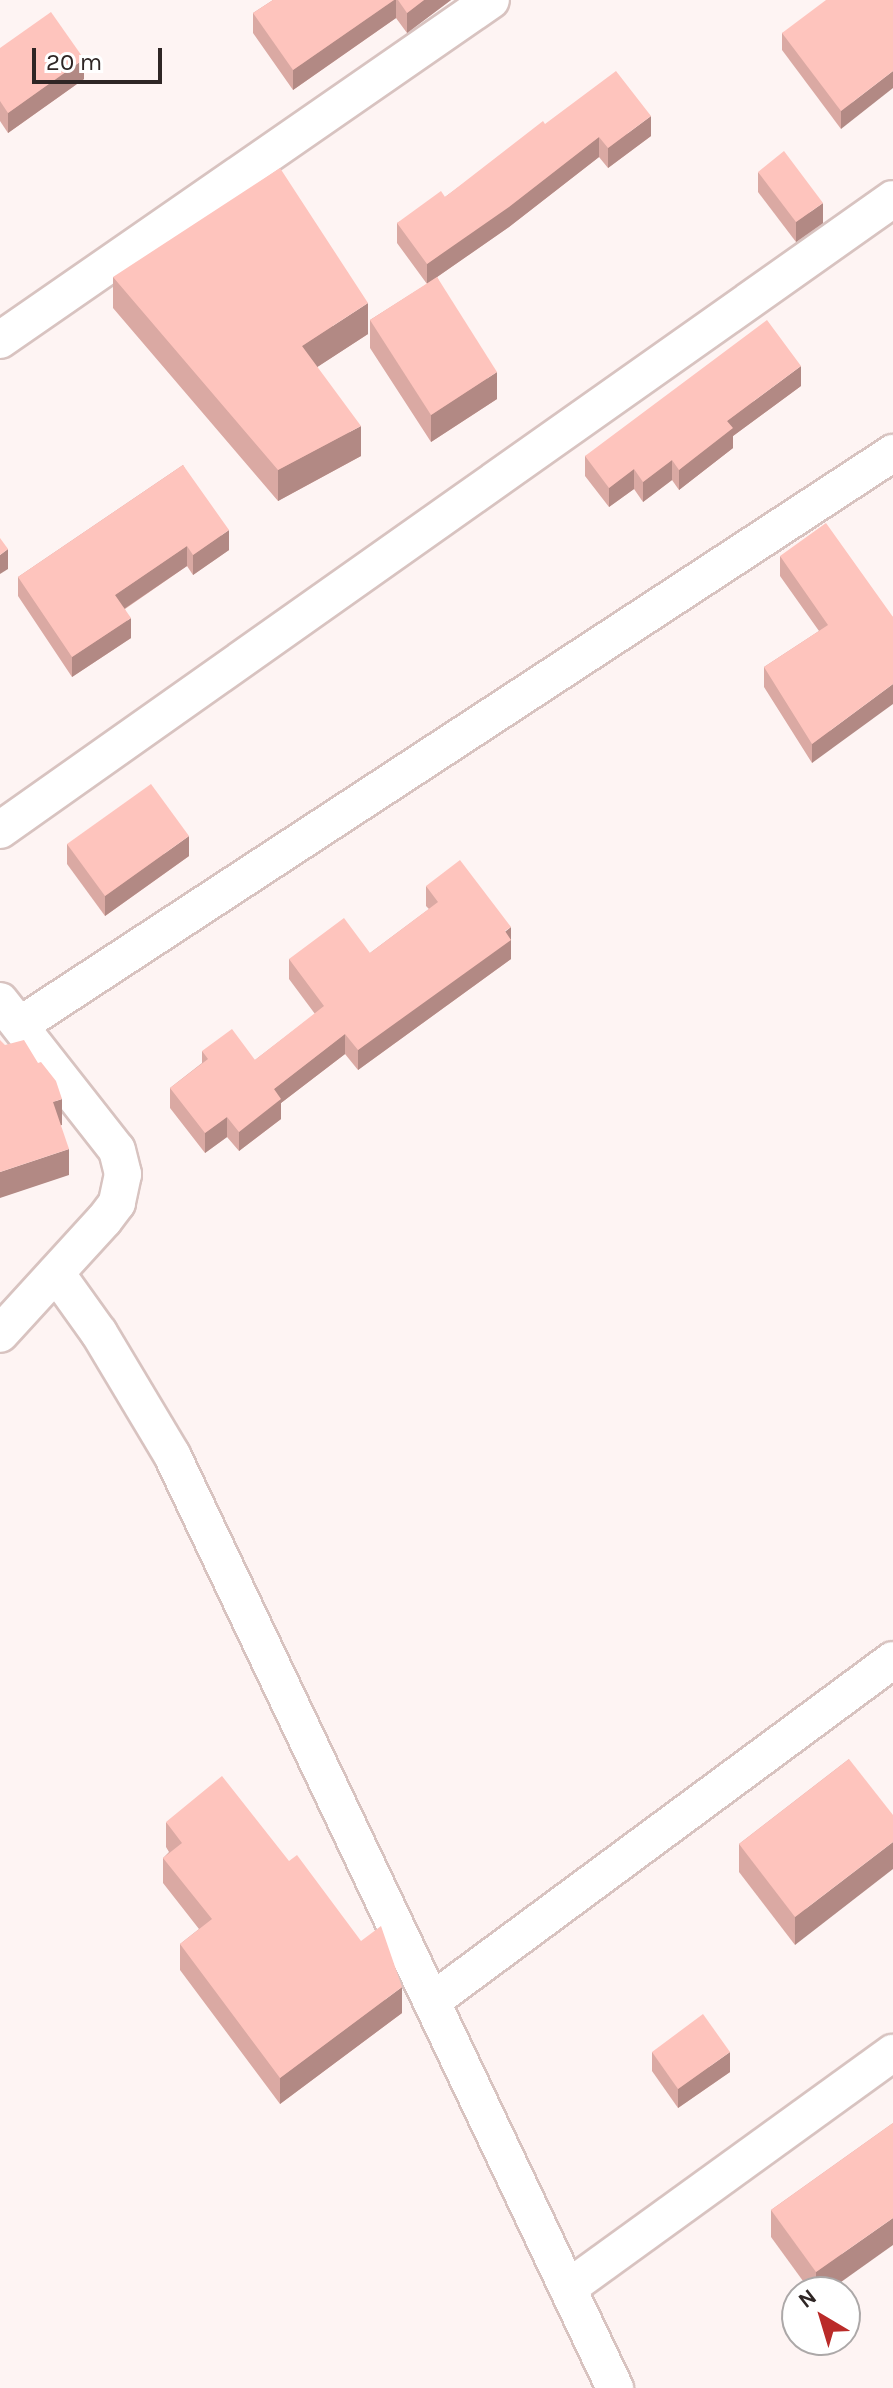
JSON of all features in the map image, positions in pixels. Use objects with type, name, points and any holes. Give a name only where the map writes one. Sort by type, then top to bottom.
[{"type":"street","points":[[0,340],[491,0]]},
{"type":"street","points":[[0,830],[862,217],[893,199]]},
{"type":"street","points":[[0,1334],[117,1203],[123,1174],[117,1150],[10,1013],[893,453]]},
{"type":"street","points":[[56,1273],[99,1333],[172,1455],[615,2388]]},
{"type":"street","points":[[432,2001],[893,1660]]},
{"type":"street","points":[[568,2288],[893,2053]]},
{"type":"building","points":[[273,0],[394,0],[293,70],[253,13]]},
{"type":"building","points":[[398,0],[424,0],[407,13]]},
{"type":"building","points":[[826,0],[893,0],[893,71],[841,111],[782,33]]},
{"type":"building","points":[[51,12],[84,59],[8,113],[0,101],[0,48]]},
{"type":"building","points":[[616,71],[651,116],[608,148],[599,137],[509,207],[427,264],[397,223],[441,191],[445,197],[543,121],[545,124]]},
{"type":"building","points":[[784,151],[823,203],[796,222],[758,172]]},
{"type":"building","points":[[280,168],[368,303],[302,346],[361,426],[278,470],[113,277]]},
{"type":"building","points":[[437,277],[497,372],[431,415],[370,320]]},
{"type":"building","points":[[767,320],[801,366],[727,421],[733,428],[679,470],[672,460],[643,482],[634,469],[609,488],[585,456]]},
{"type":"building","points":[[183,465],[229,530],[193,555],[187,546],[115,595],[131,618],[72,657],[18,577]]},
{"type":"building","points":[[826,523],[893,617],[893,684],[812,744],[764,667],[828,625],[780,556]]},
{"type":"building","points":[[0,538],[8,549],[0,555]]},
{"type":"building","points":[[151,784],[189,836],[105,896],[67,844]]},
{"type":"building","points":[[460,860],[511,927],[505,931],[511,940],[358,1050],[345,1034],[274,1089],[281,1099],[239,1132],[227,1117],[205,1133],[170,1088],[208,1059],[202,1051],[232,1029],[255,1060],[324,1006],[289,959],[344,918],[370,953],[438,902],[426,886]]},
{"type":"building","points":[[0,1040],[5,1045],[24,1040],[38,1063],[41,1062],[56,1081],[62,1099],[53,1102],[69,1149],[0,1172]]},
{"type":"building","points":[[849,1759],[893,1815],[893,1842],[795,1917],[739,1844]]},
{"type":"building","points":[[222,1776],[289,1861],[297,1855],[361,1941],[381,1926],[402,1987],[280,2078],[180,1944],[212,1919],[163,1858],[182,1843],[166,1822]]},
{"type":"building","points":[[703,2014],[730,2052],[678,2089],[652,2052]]},
{"type":"building","points":[[893,2123],[893,2218],[816,2272],[771,2210]]}]
